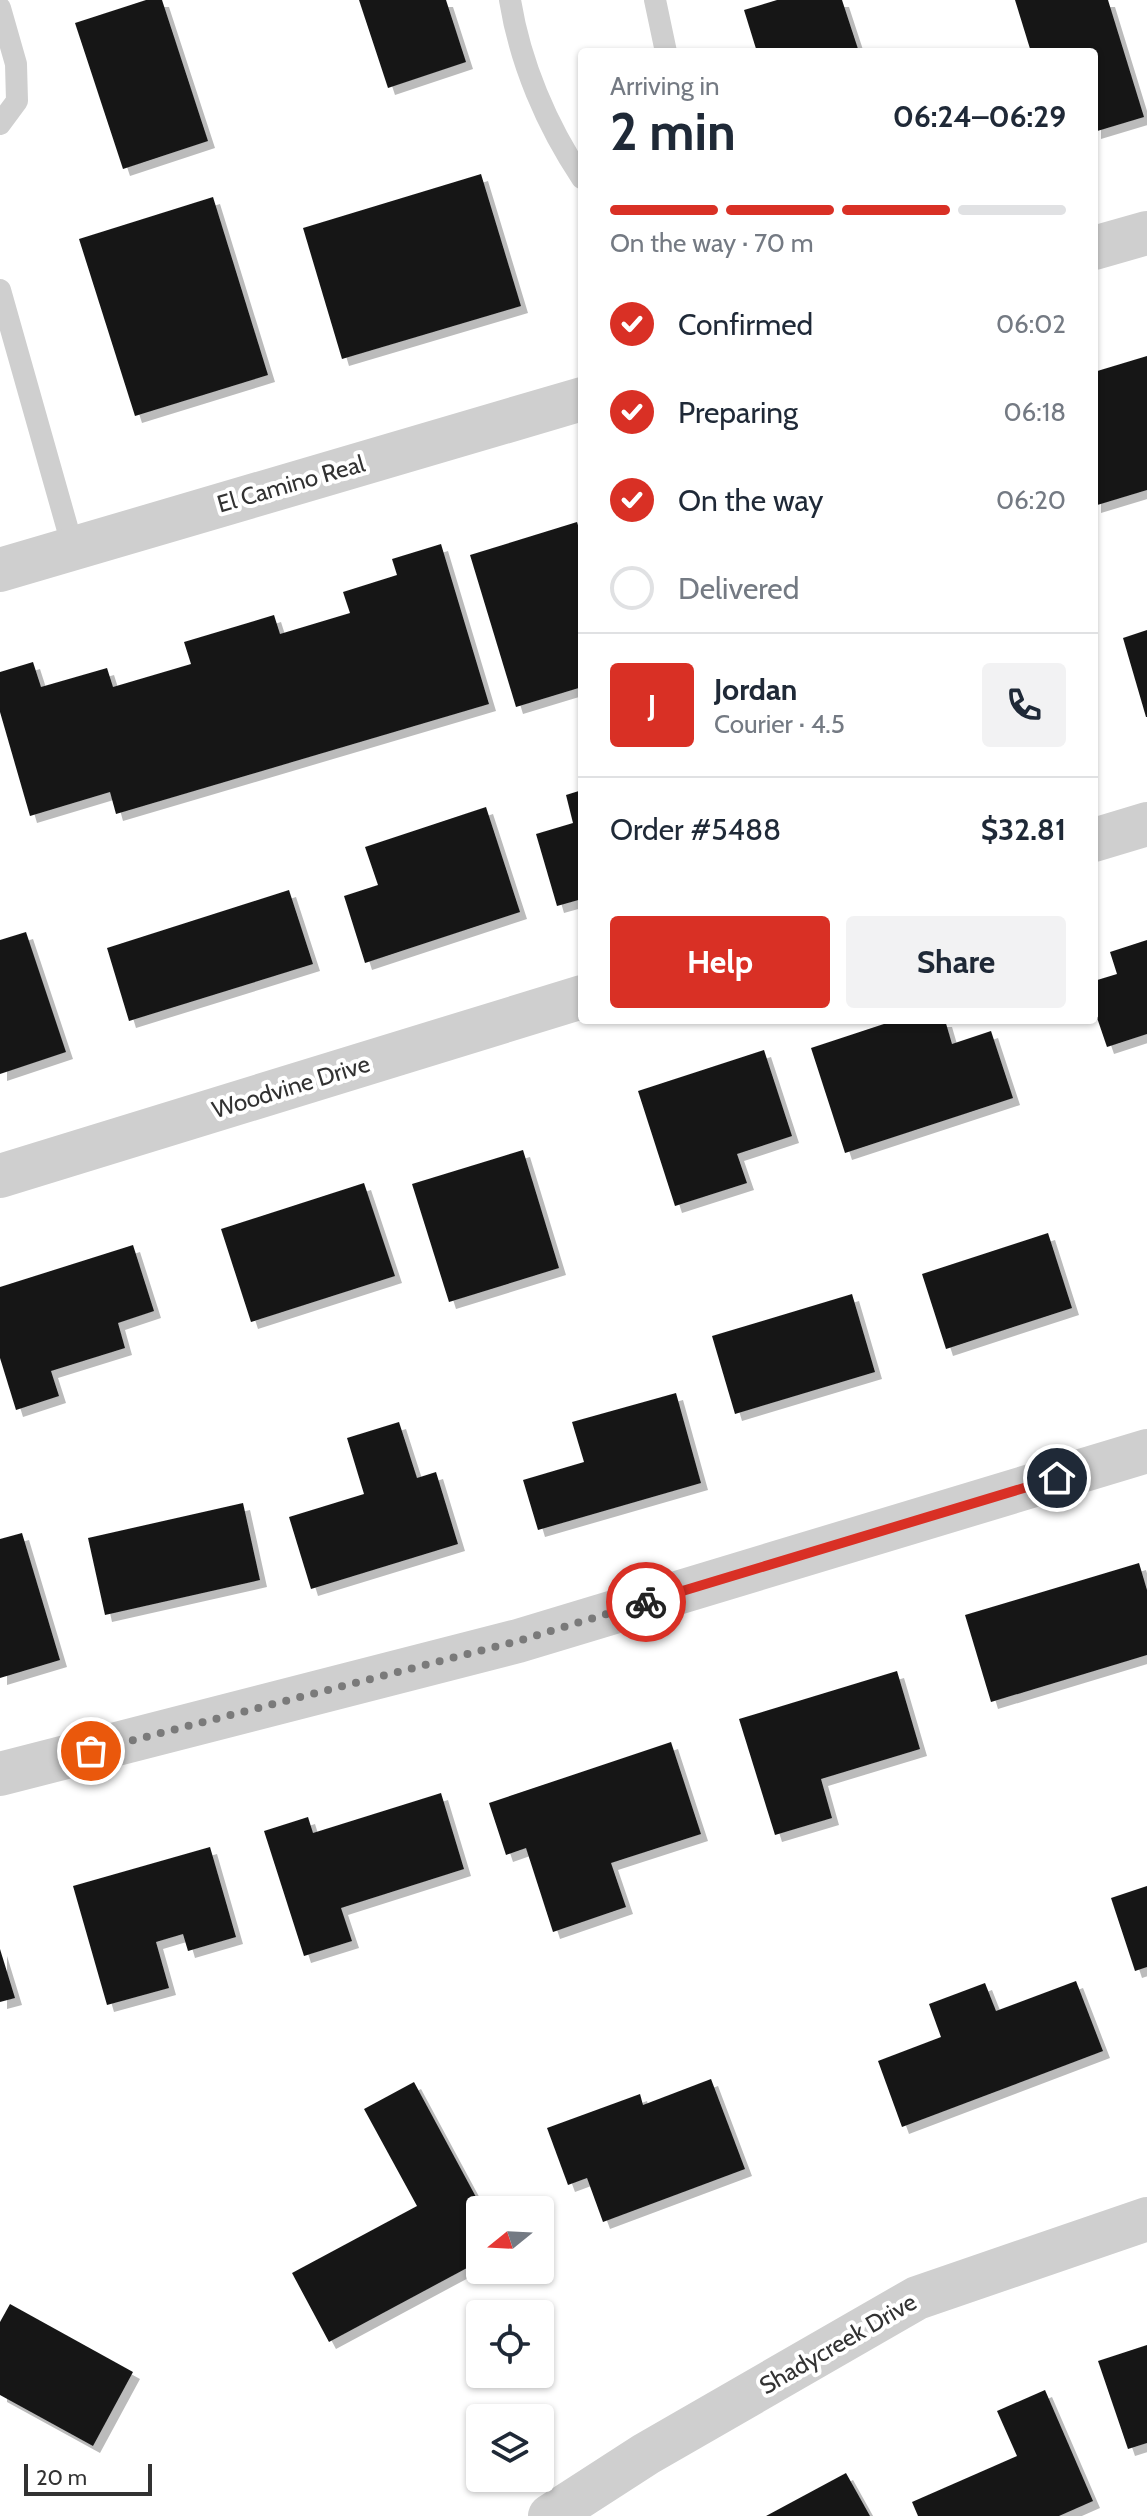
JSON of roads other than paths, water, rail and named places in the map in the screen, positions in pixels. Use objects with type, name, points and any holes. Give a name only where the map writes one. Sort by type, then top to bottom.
[{"type":"street","points":[[1098,247],[1147,233]]},
{"type":"street","name":"El Camino Real","points":[[0,570],[578,400]]},
{"type":"street","points":[[1098,839],[1147,824]]},
{"type":"street","name":"Woodvine Drive","points":[[0,1176],[578,998]]},
{"type":"street","points":[[0,1774],[518,1641],[1147,1451]]},
{"type":"street","name":"Shadycreek Drive","points":[[550,2516],[646,2454],[917,2298],[1147,2219]]},
{"type":"lane","points":[[510,0],[514,26],[553,134],[578,172]]},
{"type":"lane","points":[[655,0],[665,48]]},
{"type":"lane","points":[[0,8],[16,64],[17,101],[0,124]]},
{"type":"lane","points":[[0,290],[73,548]]}]
